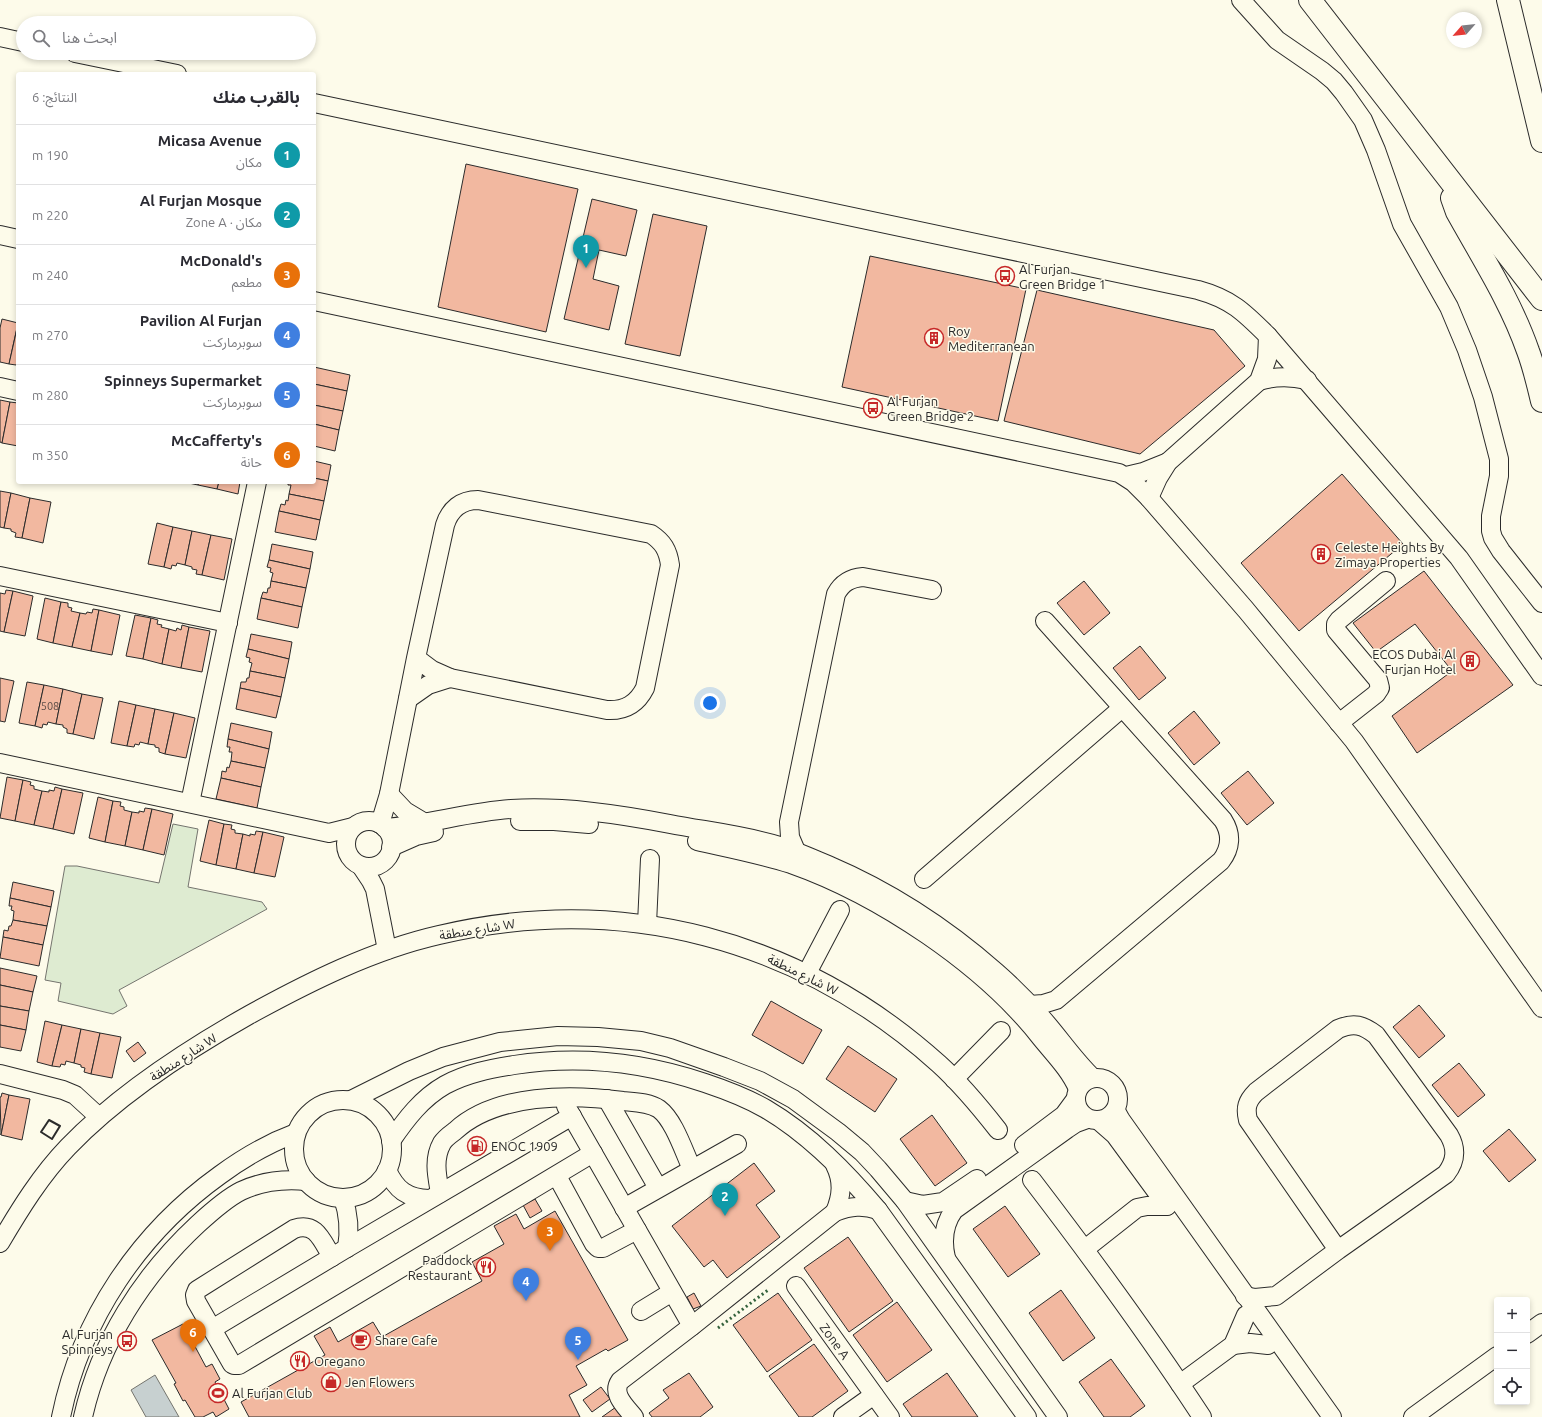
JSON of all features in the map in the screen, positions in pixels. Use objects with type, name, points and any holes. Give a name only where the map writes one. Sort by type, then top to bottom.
[{"type":"highway","points":[[1310,0],[1542,300]]},
{"type":"highway","points":[[1508,0],[1542,141]]},
{"type":"highway","points":[[1444,172],[1457,212],[1496,280],[1520,329],[1528,351],[1542,401]]},
{"type":"street","points":[[1241,0],[1277,40],[1322,71],[1334,82],[1354,106],[1366,125],[1402,224],[1449,307],[1467,350],[1483,397],[1499,460],[1499,476],[1490,516],[1493,538],[1501,551],[1542,604]]},
{"type":"street","points":[[0,37],[16,40]]},
{"type":"street","points":[[109,60],[166,72]]},
{"type":"street","points":[[316,103],[1198,290],[1217,296],[1246,314],[1268,336],[1460,558],[1542,676]]},
{"type":"street","points":[[0,235],[16,238]]},
{"type":"street","points":[[316,301],[1119,473],[1126,476],[1149,498],[1246,610],[1364,754],[1542,1008]]},
{"type":"street","points":[[1259,381],[1267,359],[1268,336]]},
{"type":"street","points":[[1149,498],[1158,478],[1168,462],[1259,381],[1271,378],[1286,377],[1307,380]]},
{"type":"street","points":[[0,388],[16,391]]},
{"type":"street","points":[[1126,476],[1143,472],[1168,462]]},
{"type":"street","points":[[190,804],[257,484]]},
{"type":"street","points":[[382,826],[416,658],[448,517],[452,510],[464,501],[478,500],[651,534],[659,539],[665,546],[669,555],[670,565],[645,688],[638,699],[622,710],[607,710],[450,678],[432,670],[416,658]]},
{"type":"street","points":[[0,576],[228,623]]},
{"type":"street","points":[[796,851],[790,837],[790,822],[835,599],[839,589],[847,581],[863,577],[932,590]]},
{"type":"street","points":[[1339,723],[1376,694],[1380,688],[1378,680],[1336,630],[1336,624],[1386,581]]},
{"type":"street","points":[[1030,1005],[1043,1004],[1056,1000],[1220,861],[1228,849],[1229,834],[1223,820],[1045,621]]},
{"type":"street","points":[[408,699],[428,685],[450,678]]},
{"type":"street","points":[[924,879],[1122,708]]},
{"type":"street","points":[[0,763],[329,833],[366,822],[382,826],[425,823],[467,814],[511,809],[554,808],[598,812],[637,818],[765,842],[796,851],[854,876],[914,910],[942,930],[990,967],[1030,1005],[1093,1078]]},
{"type":"street","points":[[389,794],[405,811],[425,823]]},
{"type":"street","points":[[387,950],[375,889],[375,881],[380,865],[392,848],[403,841],[416,836],[470,825],[512,821],[554,821],[595,824],[684,838],[761,855],[792,865],[849,888],[935,941],[962,961],[1009,1002],[1031,1025],[1072,1077],[1077,1095],[1077,1108],[1081,1114],[1093,1120],[1115,1135],[1319,1417]]},
{"type":"street","points":[[765,842],[779,834],[790,822]]},
{"type":"street","points":[[382,826],[389,834],[392,848]]},
{"type":"street","points":[[346,848],[347,837],[353,827]]},
{"type":"street","points":[[329,833],[346,848],[352,861],[361,866],[367,867],[380,865]]},
{"type":"street","points":[[647,924],[650,859]]},
{"type":"street","points":[[361,866],[375,889]]},
{"type":"street","points":[[807,974],[840,910]]},
{"type":"street","name":"شارع منطقة W","points":[[0,1243],[20,1208],[68,1147],[99,1117],[165,1068],[199,1045],[288,994],[387,950],[438,935],[489,925],[542,920],[594,919],[647,924],[714,938],[764,955],[807,974],[854,999],[898,1030],[954,1079],[998,1130]]},
{"type":"street","points":[[1048,1025],[1050,1013],[1056,1000]]},
{"type":"street","points":[[1245,1296],[1260,1298],[1276,1296],[1338,1250],[1446,1174],[1452,1166],[1455,1150],[1453,1142],[1376,1035],[1367,1028],[1357,1025],[1346,1026],[1338,1029],[1256,1092],[1250,1098],[1246,1113],[1248,1120],[1338,1250]]},
{"type":"street","points":[[954,1079],[1001,1031]]},
{"type":"street","points":[[350,1100],[409,1071],[443,1057],[500,1042],[558,1036],[598,1037],[641,1041],[670,1048],[760,1081],[793,1098],[862,1152],[878,1169],[905,1201],[1058,1417]]},
{"type":"street","points":[[391,1141],[405,1119],[423,1101],[444,1086],[468,1075],[493,1068],[531,1062],[568,1060],[606,1061],[644,1066],[681,1075],[744,1098],[766,1109],[802,1134],[834,1162],[878,1210],[1027,1417]]},
{"type":"street","points":[[0,1074],[63,1090],[75,1095],[99,1117]]},
{"type":"street","points":[[905,1201],[923,1205],[947,1200],[1014,1153],[1064,1115],[1082,1084],[1093,1078],[1106,1080],[1115,1088],[1118,1095],[1116,1111],[1106,1119],[1076,1123],[954,1210],[945,1227],[944,1236],[946,1258]]},
{"type":"street","points":[[561,1097],[692,1326]]},
{"type":"street","points":[[435,1196],[438,1154],[443,1142],[460,1126],[478,1115],[504,1105],[561,1097],[607,1099],[649,1104],[658,1108],[670,1122],[692,1169]]},
{"type":"street","points":[[607,1099],[658,1188]]},
{"type":"street","points":[[337,1100],[350,1100],[362,1104],[372,1110],[381,1119],[387,1129],[391,1141],[391,1156],[387,1170],[379,1181],[369,1190],[357,1196],[343,1198],[330,1196],[317,1190],[306,1181],[299,1171],[295,1159],[294,1146],[296,1133],[302,1121],[312,1110],[323,1104],[337,1100]]},
{"type":"street","points":[[1116,1111],[1245,1296],[1332,1417]]},
{"type":"street","points":[[212,1328],[572,1116]]},
{"type":"street","points":[[61,1417],[63,1406],[83,1344],[112,1288],[138,1252],[167,1219],[200,1189],[235,1164],[259,1150],[296,1133]]},
{"type":"street","points":[[624,1208],[737,1144]]},
{"type":"street","points":[[332,1257],[317,1233],[311,1228],[301,1226],[197,1290],[195,1298],[234,1366],[239,1365],[593,1154]]},
{"type":"street","points":[[834,1162],[840,1174],[842,1187],[840,1200],[835,1212]]},
{"type":"street","points":[[387,1170],[391,1180],[398,1188],[408,1195],[418,1199],[435,1196]]},
{"type":"street","points":[[557,1176],[594,1244],[598,1248],[603,1248],[637,1230]]},
{"type":"street","points":[[1137,1208],[1146,1178]]},
{"type":"street","points":[[83,1417],[96,1373],[111,1337],[131,1302],[154,1270],[180,1240],[209,1214],[240,1191],[273,1181],[289,1179],[306,1181]]},
{"type":"street","points":[[1032,1180],[1085,1249],[1202,1417]]},
{"type":"street","points":[[343,1198],[349,1222],[347,1248]]},
{"type":"street","points":[[634,1417],[618,1396],[616,1388],[620,1382],[835,1212],[857,1206],[868,1206],[878,1210]]},
{"type":"street","points":[[1085,1249],[1137,1208],[1167,1206]]},
{"type":"street","name":"Zone A","points":[[796,1286],[890,1417]]},
{"type":"street","points":[[641,1311],[672,1292]]},
{"type":"street","points":[[1267,1327],[1276,1296]]},
{"type":"street","points":[[1233,1345],[1246,1315]]},
{"type":"street","points":[[1528,1333],[1542,1323]]},
{"type":"street","points":[[1180,1384],[1233,1345],[1250,1343],[1268,1345]]},
{"type":"street","points":[[1413,1417],[1494,1358]]},
{"type":"street","points":[[843,1417],[874,1395]]},
{"type":"green space","points":[[173,824],[198,829],[188,887],[262,902],[267,909],[119,990],[127,1006],[113,1014],[58,1001],[61,983],[45,980],[65,866],[77,866],[159,883]]},
{"type":"shaded area","points":[[155,1375],[179,1417],[146,1417],[131,1390]]},
{"type":"building","points":[[466,164],[578,189],[546,332],[438,307]]},
{"type":"building","points":[[592,199],[637,210],[626,256],[599,250],[593,279],[619,286],[609,330],[564,319]]},
{"type":"building","points":[[653,214],[707,226],[680,356],[625,344]]},
{"type":"building","name":"Roy Mediterranean","points":[[870,256],[1026,289],[998,421],[842,387]]},
{"type":"building","points":[[1037,290],[1214,330],[1245,366],[1140,454],[1004,421]]},
{"type":"building","points":[[2,319],[16,322],[16,332],[9,364],[0,362],[0,328]]},
{"type":"building","points":[[16,333],[16,365],[9,364]]},
{"type":"building","points":[[316,367],[350,375],[347,391],[316,384]]},
{"type":"building","points":[[316,384],[347,391],[343,411],[316,405]]},
{"type":"building","points":[[0,400],[10,402],[2,443],[0,442]]},
{"type":"building","points":[[10,402],[16,403],[16,446],[2,443]]},
{"type":"building","points":[[316,405],[343,411],[339,430],[316,424]]},
{"type":"building","points":[[316,424],[339,430],[335,451],[316,446]]},
{"type":"building","points":[[316,461],[331,465],[328,481],[316,478]]},
{"type":"building","name":"Celeste Heights By Zimaya Properties","points":[[1342,474],[1403,544],[1299,631],[1241,563]]},
{"type":"building","points":[[316,478],[328,481],[324,501],[289,494],[291,485],[288,485],[316,484]]},
{"type":"building","points":[[198,484],[218,484],[217,489]]},
{"type":"building","points":[[218,484],[240,484],[238,494],[217,489]]},
{"type":"building","points":[[0,491],[11,493],[4,528],[0,527]]},
{"type":"building","points":[[11,493],[30,498],[22,538],[15,537],[16,533],[11,531],[11,529],[4,528]]},
{"type":"building","points":[[289,494],[324,501],[320,520],[279,511],[281,504],[285,505],[286,500],[288,501]]},
{"type":"building","points":[[30,498],[51,502],[43,543],[22,538]]},
{"type":"building","points":[[279,511],[320,520],[316,540],[275,532]]},
{"type":"building","points":[[157,523],[173,527],[164,567],[148,564]]},
{"type":"building","points":[[173,527],[192,531],[185,565],[177,563],[176,566],[172,565],[171,569],[164,567]]},
{"type":"building","points":[[192,531],[211,535],[202,575],[196,574],[197,570],[185,565]]},
{"type":"building","points":[[211,535],[232,539],[224,580],[202,575]]},
{"type":"building","points":[[272,544],[313,552],[310,569],[269,560]]},
{"type":"building","points":[[269,560],[310,569],[306,588],[271,581],[273,573],[270,572],[271,568],[267,567]]},
{"type":"building","name":"ECOS Dubai Al Furjan Hotel","points":[[1424,571],[1513,685],[1417,753],[1392,716],[1452,671],[1415,624],[1376,652],[1353,623]]},
{"type":"building","points":[[271,581],[306,588],[302,607],[261,598],[263,592],[267,593],[268,588],[270,588]]},
{"type":"building","points":[[1084,581],[1110,613],[1084,635],[1057,603]]},
{"type":"building","points":[[6,590],[13,591],[4,632],[0,631],[0,593],[5,594]]},
{"type":"building","points":[[13,591],[33,596],[25,636],[4,632]]},
{"type":"building","points":[[45,598],[61,602],[53,643],[37,639]]},
{"type":"building","points":[[261,598],[302,607],[298,628],[257,619]]},
{"type":"building","points":[[61,602],[68,603],[68,607],[72,608],[71,611],[80,613],[72,647],[53,643]]},
{"type":"building","points":[[93,609],[99,610],[91,651],[72,647],[80,613],[92,613]]},
{"type":"building","points":[[99,610],[120,615],[112,655],[91,651]]},
{"type":"building","points":[[135,615],[151,618],[143,659],[126,656]]},
{"type":"building","points":[[151,618],[158,620],[157,624],[162,625],[161,627],[169,629],[162,664],[143,659]]},
{"type":"building","points":[[182,625],[189,627],[181,668],[162,664],[169,629],[176,631],[177,628],[181,630]]},
{"type":"building","points":[[189,627],[210,631],[202,672],[181,668]]},
{"type":"building","points":[[251,634],[292,642],[289,659],[248,649]]},
{"type":"building","points":[[1140,646],[1166,678],[1139,700],[1113,668]]},
{"type":"building","points":[[248,649],[289,659],[285,678],[250,671],[252,663],[249,662],[250,658],[246,657]]},
{"type":"building","points":[[250,671],[285,678],[281,697],[240,688],[241,682],[246,682],[247,678],[249,678]]},
{"type":"building","points":[[0,678],[14,681],[5,722],[0,721]]},
{"type":"building","points":[[27,682],[44,685],[35,726],[19,723]]},
{"type":"building","points":[[44,685],[63,689],[56,724],[48,722],[47,725],[43,724],[42,728],[35,726]]},
{"type":"building","points":[[240,688],[281,697],[276,718],[236,709]]},
{"type":"building","points":[[63,689],[82,694],[73,734],[67,733],[67,729],[63,727],[63,725],[56,724]]},
{"type":"building","points":[[82,694],[103,698],[94,739],[73,734]]},
{"type":"building","points":[[119,701],[136,705],[127,746],[111,743]]},
{"type":"building","points":[[136,705],[155,709],[148,744],[140,742],[139,745],[135,744],[134,747],[127,746]]},
{"type":"building","points":[[155,709],[174,713],[165,754],[159,752],[159,748],[155,747],[155,745],[148,744]]},
{"type":"building","points":[[1194,711],[1220,743],[1194,765],[1168,733]]},
{"type":"building","points":[[174,713],[195,718],[186,758],[165,754]]},
{"type":"building","points":[[231,723],[272,732],[269,749],[228,739]]},
{"type":"building","points":[[228,739],[269,749],[265,768],[231,761],[232,752],[229,752],[230,747],[227,747]]},
{"type":"building","points":[[231,761],[265,768],[261,787],[221,778],[222,771],[226,772]]},
{"type":"building","points":[[1248,771],[1274,803],[1247,825],[1221,793]]},
{"type":"building","points":[[7,777],[23,780],[15,821],[0,818]]},
{"type":"building","points":[[221,778],[261,787],[257,808],[216,799]]},
{"type":"building","points":[[23,780],[31,782],[30,785],[34,786],[34,789],[42,791],[34,825],[15,821]]},
{"type":"building","points":[[55,787],[62,789],[53,829],[34,825],[42,791],[54,791]]},
{"type":"building","points":[[62,789],[83,793],[74,834],[53,829]]},
{"type":"building","points":[[98,797],[113,801],[105,842],[89,838]]},
{"type":"building","points":[[113,801],[121,802],[120,806],[124,807],[124,810],[132,812],[125,846],[105,842]]},
{"type":"building","points":[[145,808],[152,809],[143,850],[125,846],[132,812],[144,812]]},
{"type":"building","points":[[152,809],[173,814],[164,855],[143,850]]},
{"type":"building","points":[[209,820],[224,824],[216,865],[200,861]]},
{"type":"building","points":[[224,824],[232,825],[231,829],[235,830],[235,833],[243,834],[236,869],[216,865]]},
{"type":"building","points":[[256,831],[263,832],[254,873],[236,869],[243,834],[250,836],[250,834],[255,835]]},
{"type":"building","points":[[263,832],[284,837],[275,877],[254,873]]},
{"type":"building","points":[[13,882],[54,891],[51,907],[10,898]]},
{"type":"building","points":[[10,898],[51,907],[47,926],[13,920],[14,911],[11,910],[12,906],[9,906]]},
{"type":"building","points":[[13,920],[47,926],[43,945],[3,937],[4,930],[8,931]]},
{"type":"building","points":[[3,937],[43,945],[39,966],[0,958]]},
{"type":"building","points":[[0,968],[37,976],[33,992],[0,985]]},
{"type":"building","points":[[0,985],[33,992],[29,1011],[0,1006]]},
{"type":"building","points":[[771,1001],[822,1030],[803,1064],[752,1035]]},
{"type":"building","points":[[1419,1005],[1445,1036],[1419,1058],[1393,1027]]},
{"type":"building","points":[[0,1006],[29,1011],[26,1030],[0,1025]]},
{"type":"building","points":[[45,1021],[62,1025],[52,1066],[37,1062]]},
{"type":"building","points":[[0,1025],[26,1030],[21,1051],[0,1047]]},
{"type":"building","points":[[62,1025],[81,1029],[74,1063],[66,1061],[65,1065],[61,1064],[60,1067],[52,1066]]},
{"type":"building","points":[[81,1029],[100,1033],[91,1074],[84,1072],[85,1068],[81,1067],[81,1065],[74,1063]]},
{"type":"building","points":[[100,1033],[121,1037],[112,1078],[91,1074]]},
{"type":"building","points":[[138,1042],[146,1053],[134,1062],[126,1051]]},
{"type":"building","points":[[848,1046],[897,1079],[875,1112],[826,1079]]},
{"type":"building","points":[[1459,1063],[1485,1095],[1458,1117],[1432,1085]]},
{"type":"building","points":[[2,1093],[9,1095],[1,1135],[0,1097]]},
{"type":"building","points":[[9,1095],[30,1099],[22,1140],[1,1135]]},
{"type":"building","points":[[932,1115],[967,1163],[935,1186],[900,1139]]},
{"type":"building","points":[[1509,1129],[1536,1160],[1509,1182],[1483,1151]]},
{"type":"building","points":[[754,1163],[775,1191],[756,1205],[780,1237],[727,1278],[713,1260],[704,1267],[672,1226]]},
{"type":"building","points":[[535,1199],[542,1211],[530,1218],[523,1205]]},
{"type":"building","points":[[1005,1206],[1040,1254],[1008,1277],[973,1229]]},
{"type":"building","points":[[555,1211],[628,1340],[608,1351],[606,1349],[576,1366],[587,1385],[569,1395],[580,1417],[249,1417],[241,1402],[325,1355],[314,1336],[330,1327],[338,1342],[373,1322],[382,1337],[482,1281],[472,1262],[504,1244],[494,1226],[516,1214],[524,1229]]},
{"type":"building","points":[[848,1237],[893,1301],[849,1332],[804,1268]]},
{"type":"building","points":[[1061,1290],[1095,1338],[1063,1361],[1029,1313]]},
{"type":"building","points":[[694,1293],[701,1306],[693,1309],[687,1297]]},
{"type":"building","points":[[778,1293],[812,1340],[767,1372],[733,1325]]},
{"type":"building","points":[[897,1302],[932,1350],[887,1382],[853,1335]]},
{"type":"building","points":[[183,1324],[206,1367],[212,1364],[220,1379],[215,1382],[229,1409],[216,1417],[213,1412],[203,1417],[195,1417],[185,1400],[183,1401],[174,1384],[176,1383],[152,1340]]},
{"type":"building","points":[[814,1344],[848,1391],[812,1417],[799,1417],[769,1376]]},
{"type":"building","points":[[1111,1359],[1145,1406],[1130,1417],[1104,1417],[1079,1382]]},
{"type":"building","points":[[689,1373],[713,1407],[700,1417],[652,1417],[649,1413],[669,1398],[663,1390]]},
{"type":"building","points":[[947,1373],[978,1417],[912,1417],[903,1404]]},
{"type":"building","points":[[601,1387],[610,1399],[592,1412],[583,1400]]},
{"type":"building","points":[[616,1407],[623,1417],[602,1417]]},
{"type":"hedge","points":[[718,1328],[768,1290]]},
{"type":"wall","points":[[49,1120],[60,1126],[52,1139],[41,1132],[49,1120]]},
{"type":"place","name":"Micasa Avenue","points":[[586,268]]},
{"type":"place","name":"Al Furjan Green Bridge 1","points":[[1005,276]]},
{"type":"place","name":"Roy Mediterranean","points":[[934,338]]},
{"type":"place","name":"Al Furjan Green Bridge 2","points":[[873,408]]},
{"type":"place","name":"Celeste Heights By Zimaya Properties","points":[[1321,554]]},
{"type":"place","name":"ECOS Dubai Al Furjan Hotel","points":[[1470,661]]},
{"type":"place","name":"ENOC 1909","points":[[477,1146]]},
{"type":"place","name":"Al Furjan Mosque","points":[[725,1216]]},
{"type":"place","name":"McDonald's","points":[[550,1251]]},
{"type":"place","name":"Paddock Restaurant","points":[[486,1267]]},
{"type":"place","name":"Pavilion Al Furjan","points":[[526,1301]]},
{"type":"place","name":"Share Cafe","points":[[361,1340]]},
{"type":"place","name":"Al Furjan Spinneys","points":[[127,1341]]},
{"type":"place","name":"McCafferty's","points":[[193,1352]]},
{"type":"place","name":"Spinneys Supermarket","points":[[578,1360]]},
{"type":"place","name":"Oregano","points":[[300,1361]]},
{"type":"place","name":"Jen Flowers","points":[[331,1382]]},
{"type":"place","name":"Al Furjan Club","points":[[218,1393]]}]
